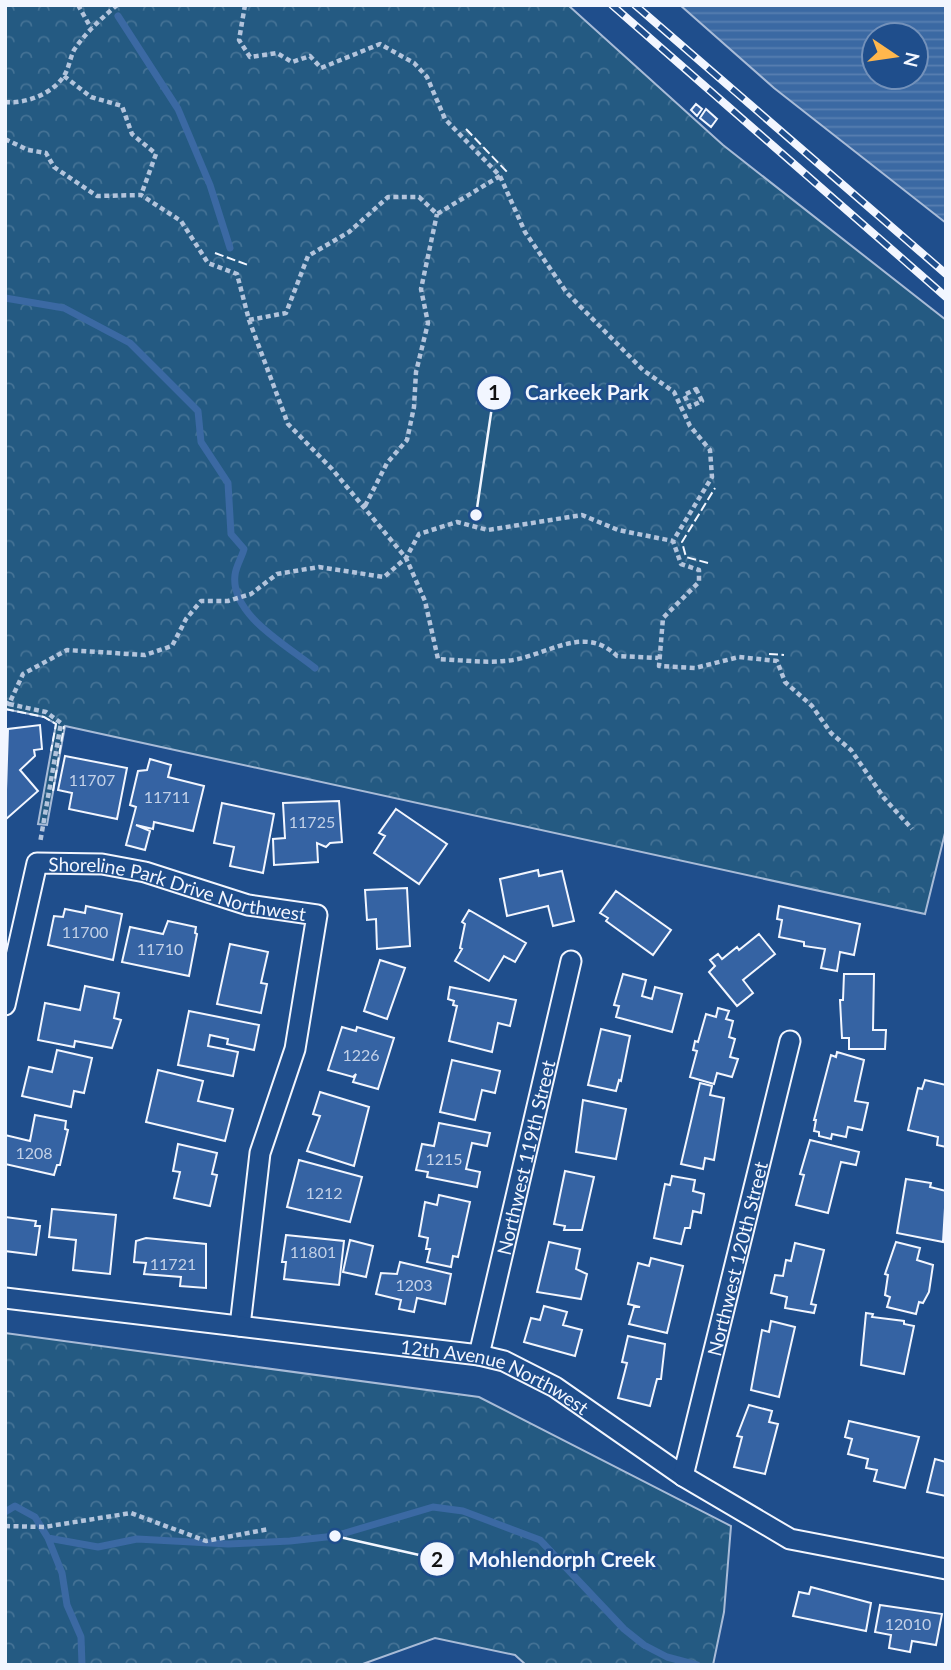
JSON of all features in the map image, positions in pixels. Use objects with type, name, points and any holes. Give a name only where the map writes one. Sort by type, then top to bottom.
[{"type":"street","name":"Shoreline Park Drive Northwest","points":[[37,863],[102,864],[145,872],[248,905],[317,915],[295,1049],[260,1153],[240,1326]]},
{"type":"street","points":[[5,1005],[37,863]]},
{"type":"street","name":"Northwest 119th Street","points":[[479,1355],[570,961]]},
{"type":"street","name":"Northwest 120th Street","points":[[683,1476],[790,1041]]},
{"type":"street","name":"12th Avenue Northwest","points":[[5,1298],[479,1355],[504,1361],[555,1387],[683,1476],[790,1539],[946,1569]]},
{"type":"path","points":[[78,5],[91,28]]},
{"type":"path","points":[[5,102],[19,103],[44,93],[64,76],[73,52],[91,28],[117,5]]},
{"type":"path","points":[[245,5],[239,40],[250,57],[277,53],[292,62],[310,56],[321,68],[380,44],[414,62],[426,77],[445,119],[500,176],[525,232],[567,293],[643,370],[674,392],[690,426],[710,450],[712,477],[673,541]]},
{"type":"path","points":[[64,76],[91,97],[122,106],[132,134],[156,154],[141,195]]},
{"type":"path","points":[[5,139],[28,150],[46,153],[54,167],[97,196],[141,195],[181,221],[208,263],[237,274],[249,320],[288,424],[365,506],[406,558],[425,601],[438,659],[506,661],[581,641],[604,643],[617,656],[658,658]]},
{"type":"path","points":[[365,506],[387,463],[407,440],[414,407],[416,372],[428,323],[421,289],[436,214],[500,176]]},
{"type":"path","points":[[249,320],[286,313],[308,256],[349,232],[388,197],[419,197],[436,214]]},
{"type":"path","points":[[680,404],[687,401]]},
{"type":"path","points":[[37,863],[61,723],[46,712],[7,703],[23,674],[67,650],[145,655],[173,646],[186,619],[201,601],[228,601],[251,594],[277,574],[319,567],[384,577],[406,558],[419,534],[457,522],[488,530],[582,515],[618,530],[673,541]]},
{"type":"path","points":[[673,541],[681,564],[699,570],[699,582],[663,618],[659,666],[695,668],[739,657],[777,661],[785,682],[811,706],[831,733],[850,750],[884,798],[912,829]]},
{"type":"path","points":[[5,1526],[44,1527],[131,1513],[206,1541],[269,1529]]},
{"type":"green space","points":[[5,5],[568,5],[723,145],[946,320],[946,829],[925,914],[65,726],[47,825],[38,824],[56,724],[44,717],[5,709]]},
{"type":"green space","points":[[5,1333],[479,1397],[731,1526],[724,1612],[713,1665],[526,1665],[515,1655],[435,1638],[360,1665],[5,1665]]},
{"type":"shaded area","points":[[680,5],[946,5],[946,223],[774,88]]},
{"type":"building","points":[[696,104],[702,109],[697,116],[691,110]]},
{"type":"building","points":[[706,109],[717,119],[711,127],[700,118]]},
{"type":"building","points":[[40,725],[42,749],[34,750],[35,756],[20,770],[38,791],[5,820],[8,729]]},
{"type":"building","points":[[65,756],[127,768],[117,819],[69,809],[72,793],[58,790]]},
{"type":"building","points":[[150,759],[171,765],[168,777],[204,786],[193,831],[154,822],[153,829],[136,825],[150,831],[145,850],[126,845],[136,807],[130,805],[138,771],[147,770]]},
{"type":"building","points":[[339,801],[342,842],[330,843],[326,847],[317,843],[318,862],[274,865],[273,839],[285,838],[283,803]]},
{"type":"building","points":[[222,803],[274,814],[263,873],[230,866],[234,847],[214,843]]},
{"type":"building","points":[[396,809],[447,844],[419,884],[374,853],[385,836],[379,833]]},
{"type":"building","points":[[538,870],[539,876],[562,871],[574,921],[553,926],[548,906],[507,916],[500,879]]},
{"type":"building","points":[[407,888],[410,946],[377,949],[376,919],[367,920],[365,890]]},
{"type":"building","points":[[616,891],[671,930],[653,955],[606,921],[608,918],[600,913]]},
{"type":"building","points":[[86,906],[122,914],[113,960],[48,945],[54,916],[63,917],[65,909],[85,913]]},
{"type":"building","points":[[779,906],[860,924],[854,955],[840,952],[837,971],[821,968],[825,949],[804,946],[804,942],[779,937],[782,920],[777,919]]},
{"type":"building","points":[[469,910],[526,943],[515,962],[504,956],[489,981],[455,961],[462,949],[460,948],[465,924],[462,922]]},
{"type":"building","points":[[168,921],[196,927],[189,976],[122,962],[130,927],[163,934]]},
{"type":"building","points":[[759,934],[775,954],[743,980],[753,993],[737,1006],[709,972],[715,966],[710,960],[718,954],[722,959],[737,947],[739,950]]},
{"type":"building","points":[[230,944],[268,952],[261,983],[267,984],[261,1013],[217,1004]]},
{"type":"building","points":[[380,960],[405,968],[387,1019],[364,1011]]},
{"type":"building","points":[[623,974],[646,980],[642,996],[652,999],[655,987],[682,994],[672,1032],[616,1017],[619,1006],[614,1005]]},
{"type":"building","points":[[844,974],[874,974],[873,1030],[886,1030],[885,1049],[849,1049],[849,1038],[842,1038],[840,1000],[843,1000]]},
{"type":"building","points":[[85,986],[119,993],[114,1018],[121,1020],[112,1048],[75,1041],[74,1047],[38,1040],[45,1003],[80,1010]]},
{"type":"building","points":[[450,987],[516,1000],[510,1026],[498,1023],[492,1052],[449,1041],[457,1006],[453,1005],[454,1001],[448,999]]},
{"type":"building","points":[[718,1008],[729,1011],[726,1019],[733,1021],[729,1037],[735,1039],[730,1057],[738,1059],[732,1077],[717,1073],[714,1084],[690,1077],[697,1051],[693,1050],[695,1041],[698,1042],[706,1014],[716,1017]]},
{"type":"building","points":[[189,1011],[259,1025],[254,1050],[227,1044],[228,1039],[210,1035],[208,1046],[238,1052],[233,1076],[178,1065]]},
{"type":"building","points":[[342,1027],[356,1031],[357,1027],[394,1038],[378,1089],[353,1082],[356,1074],[353,1077],[328,1070]]},
{"type":"building","points":[[601,1029],[630,1036],[621,1081],[619,1080],[616,1091],[588,1085]]},
{"type":"building","points":[[57,1050],[92,1058],[84,1093],[74,1091],[71,1107],[22,1096],[29,1067],[52,1072]]},
{"type":"building","points":[[837,1052],[864,1060],[855,1101],[868,1103],[862,1130],[848,1127],[846,1137],[832,1134],[831,1139],[819,1136],[819,1132],[814,1131],[814,1120],[831,1055],[836,1057]]},
{"type":"building","points":[[452,1060],[500,1071],[495,1093],[482,1090],[475,1120],[440,1112]]},
{"type":"building","points":[[158,1070],[203,1081],[198,1101],[233,1109],[225,1141],[146,1122]]},
{"type":"building","points":[[925,1080],[946,1085],[946,1147],[937,1145],[938,1137],[908,1130],[918,1088],[922,1089]]},
{"type":"building","points":[[700,1083],[712,1086],[710,1095],[724,1098],[714,1160],[705,1158],[703,1169],[681,1164]]},
{"type":"building","points":[[320,1092],[369,1107],[354,1166],[307,1151],[320,1116],[313,1114]]},
{"type":"building","points":[[583,1100],[626,1109],[616,1159],[576,1152]]},
{"type":"building","points":[[35,1115],[66,1121],[65,1129],[68,1130],[60,1165],[57,1165],[54,1175],[5,1164],[5,1135],[30,1141]]},
{"type":"building","points":[[439,1123],[490,1133],[487,1146],[472,1143],[466,1169],[480,1172],[477,1187],[427,1177],[428,1172],[416,1170],[422,1144],[434,1146]]},
{"type":"building","points":[[810,1140],[859,1152],[856,1165],[841,1162],[828,1213],[796,1205],[804,1175],[800,1174]]},
{"type":"building","points":[[178,1144],[217,1153],[212,1174],[217,1175],[210,1206],[174,1198],[180,1172],[173,1171]]},
{"type":"building","points":[[299,1160],[362,1177],[350,1222],[287,1207]]},
{"type":"building","points":[[565,1171],[594,1177],[582,1230],[564,1230],[565,1226],[554,1224]]},
{"type":"building","points":[[672,1176],[695,1180],[693,1191],[704,1194],[701,1213],[693,1211],[690,1228],[685,1228],[681,1244],[654,1238],[665,1184],[670,1185]]},
{"type":"building","points":[[906,1179],[931,1183],[930,1187],[946,1191],[943,1242],[897,1233]]},
{"type":"building","points":[[439,1195],[470,1202],[458,1257],[453,1256],[451,1267],[427,1262],[430,1249],[426,1249],[428,1238],[419,1236],[425,1202],[437,1205]]},
{"type":"building","points":[[52,1209],[116,1215],[110,1274],[73,1270],[76,1240],[49,1237]]},
{"type":"building","points":[[5,1217],[36,1221],[35,1226],[40,1226],[36,1255],[5,1251]]},
{"type":"building","points":[[286,1235],[344,1241],[339,1285],[284,1279],[286,1262],[282,1262]]},
{"type":"building","points":[[146,1238],[206,1244],[206,1288],[180,1286],[181,1277],[144,1274],[146,1263],[134,1262],[136,1241]]},
{"type":"building","points":[[350,1240],[373,1246],[366,1277],[343,1272]]},
{"type":"building","points":[[549,1242],[580,1249],[576,1269],[587,1274],[581,1299],[537,1292]]},
{"type":"building","points":[[896,1242],[920,1248],[917,1260],[933,1265],[929,1292],[923,1303],[919,1302],[916,1314],[887,1307],[890,1297],[885,1295],[888,1275],[885,1274]]},
{"type":"building","points":[[795,1243],[824,1250],[811,1304],[816,1305],[814,1313],[785,1308],[787,1297],[771,1293],[775,1275],[783,1276],[786,1260],[791,1261]]},
{"type":"building","points":[[651,1258],[683,1266],[667,1333],[629,1324],[634,1307],[640,1307],[628,1304],[638,1263],[649,1266]]},
{"type":"building","points":[[400,1262],[451,1274],[445,1304],[417,1298],[414,1312],[399,1309],[401,1300],[376,1294],[381,1273],[397,1274]]},
{"type":"building","points":[[544,1306],[567,1312],[563,1325],[582,1330],[575,1356],[524,1342],[531,1318],[540,1320]]},
{"type":"building","points":[[866,1313],[873,1314],[872,1317],[904,1321],[904,1324],[914,1326],[904,1374],[861,1365]]},
{"type":"building","points":[[771,1321],[795,1327],[779,1397],[751,1390],[762,1330],[769,1332]]},
{"type":"building","points":[[628,1336],[665,1344],[661,1379],[657,1379],[650,1406],[618,1398],[627,1363],[622,1362]]},
{"type":"building","points":[[749,1405],[772,1411],[769,1422],[778,1424],[765,1474],[734,1467],[742,1437],[737,1436]]},
{"type":"building","points":[[849,1421],[919,1437],[905,1488],[874,1481],[877,1470],[866,1468],[868,1459],[848,1454],[852,1439],[845,1437]]},
{"type":"building","points":[[935,1459],[946,1462],[946,1496],[927,1492]]},
{"type":"building","points":[[811,1587],[871,1603],[866,1631],[793,1616],[799,1592],[809,1594]]},
{"type":"building","points":[[880,1605],[942,1614],[936,1645],[912,1641],[910,1652],[889,1648],[891,1635],[875,1632]]},
{"type":"waterway","points":[[118,16],[178,109],[210,185],[230,248]]},
{"type":"waterway","points":[[5,298],[64,308],[130,343],[198,411],[201,442],[228,483],[231,534],[244,549],[235,575],[236,590],[251,616],[263,628],[315,668]]},
{"type":"waterway","points":[[5,1512],[15,1506],[35,1517],[48,1538],[98,1547],[137,1539],[228,1544],[290,1541],[335,1536],[433,1507],[463,1511],[540,1540],[624,1629],[644,1645],[667,1657],[697,1665]]},
{"type":"waterway","points":[[48,1538],[62,1573],[67,1605],[81,1637],[82,1665]]},
{"type":"railway","points":[[612,5],[946,297]]},
{"type":"railway","points":[[635,5],[946,274]]},
{"type":"fence","points":[[466,129],[508,173]]},
{"type":"fence","points":[[215,253],[248,265]]},
{"type":"fence","points":[[708,563],[686,557],[682,542],[715,488]]},
{"type":"fence","points":[[769,654],[784,655]]},
{"type":"fence","points":[[5,709],[44,717],[56,724],[51,751]]},
{"type":"fence","points":[[53,791],[64,726]]},
{"type":"place","name":"Carkeek Park","points":[[476,515]]},
{"type":"place","name":"Mohlendorph Creek","points":[[335,1536]]}]
